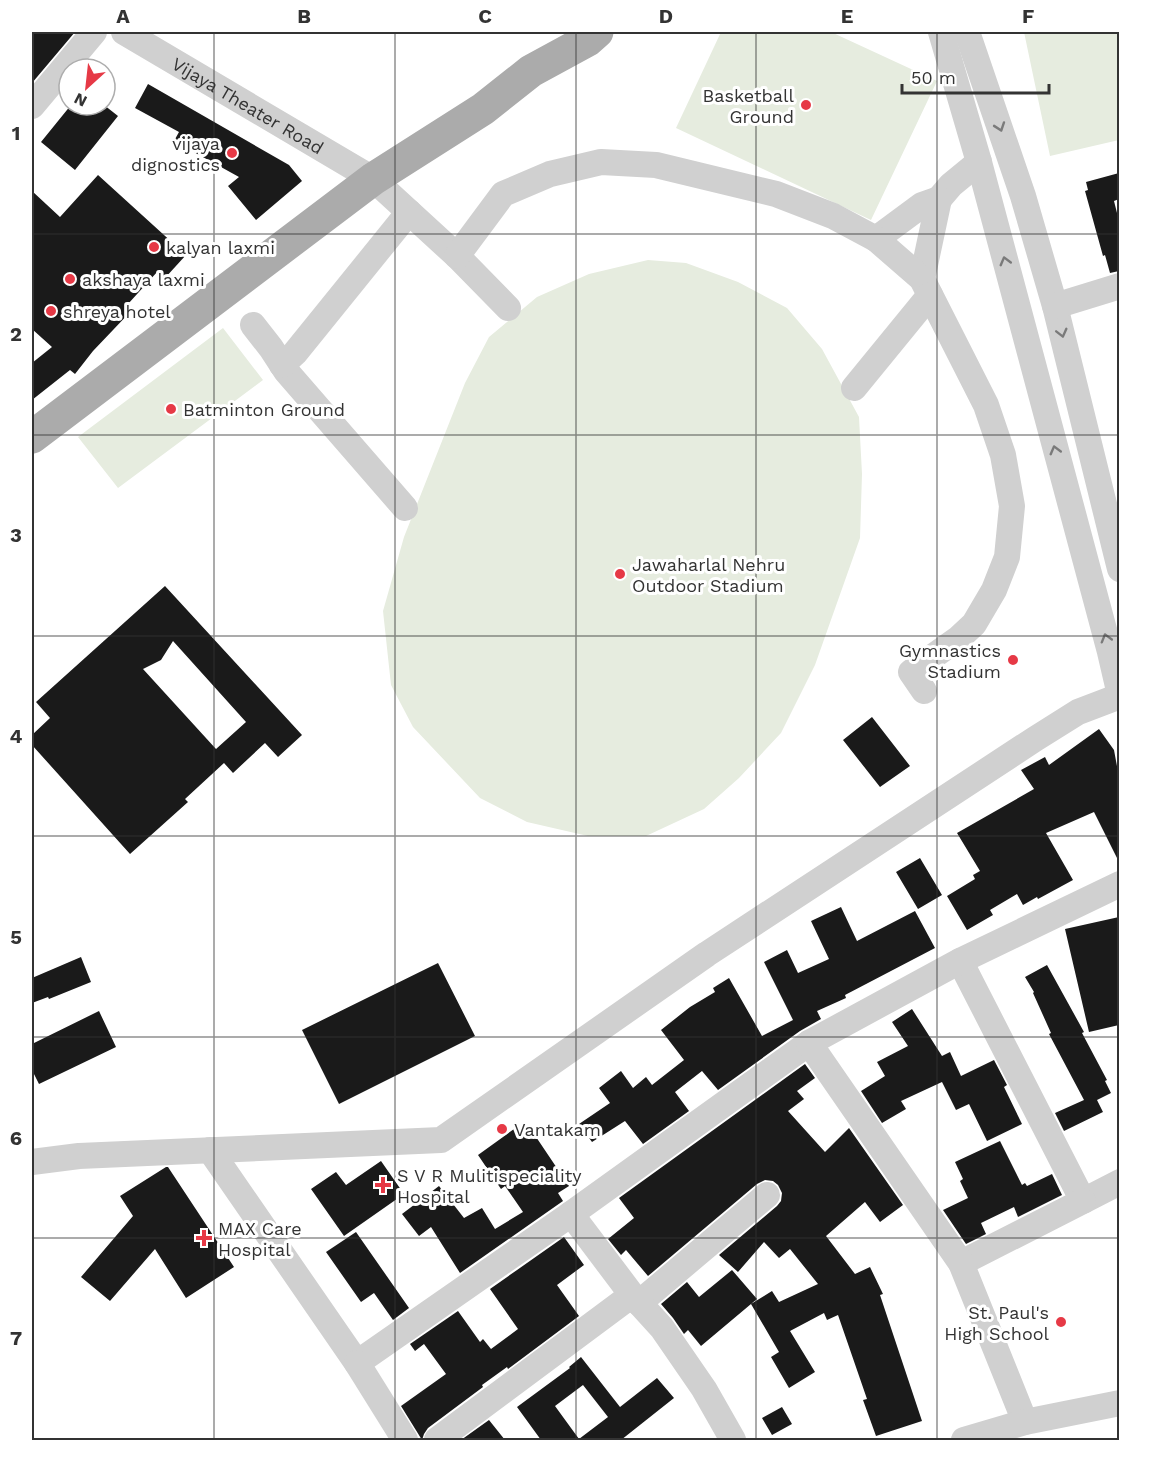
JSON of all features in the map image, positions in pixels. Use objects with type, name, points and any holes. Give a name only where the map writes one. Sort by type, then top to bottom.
[{"type":"main road","points":[[531,71],[564,32]]},
{"type":"main road","points":[[32,436],[373,179],[483,109],[531,71],[588,40],[597,32]]},
{"type":"street","points":[[32,106],[94,32]]},
{"type":"street","name":"Vijaya Theater Road","points":[[124,32],[373,179],[457,256],[508,308]]},
{"type":"street","points":[[32,1162],[79,1156],[441,1140],[707,954],[1078,712],[1119,695],[1110,652],[979,162],[941,32]]},
{"type":"street","points":[[967,32],[1023,196],[1055,306],[1119,569]]},
{"type":"street","points":[[457,256],[503,194],[550,174],[601,162],[656,165],[776,194],[833,216],[876,239],[926,287],[986,405],[1003,454],[1012,506],[1006,557],[994,590],[974,624],[959,638],[911,672],[924,691]]},
{"type":"street","points":[[876,239],[922,205],[939,199],[951,185],[979,162]]},
{"type":"street","points":[[854,388],[926,287],[939,199]]},
{"type":"street","points":[[282,365],[295,353],[409,212]]},
{"type":"street","points":[[1055,306],[1119,286]]},
{"type":"street","points":[[253,325],[282,365],[405,508]]},
{"type":"street","points":[[357,1363],[571,1214],[809,1043],[960,961],[1119,884]]},
{"type":"street","points":[[960,961],[1083,1201]]},
{"type":"street","points":[[809,1043],[961,1263],[1025,1422]]},
{"type":"street","points":[[210,1150],[357,1363],[405,1440]]},
{"type":"street","points":[[961,1263],[1119,1182]]},
{"type":"street","points":[[437,1440],[636,1299],[768,1196]]},
{"type":"street","points":[[571,1214],[636,1299],[662,1328],[704,1389],[733,1440]]},
{"type":"street","points":[[964,1440],[1025,1422],[1119,1403]]},
{"type":"shaded area","name":"Basketball Ground","points":[[721,32],[831,32],[937,81],[871,220],[676,128]]},
{"type":"shaded area","points":[[1024,32],[1119,32],[1119,140],[1050,156]]},
{"type":"shaded area","name":"Jawaharlal Nehru Outdoor Stadium","points":[[648,260],[686,263],[738,282],[787,308],[822,349],[859,417],[862,474],[860,538],[815,665],[781,733],[739,778],[704,809],[646,836],[588,836],[527,822],[480,798],[413,727],[391,685],[383,611],[404,537],[465,383],[489,337],[537,297],[589,274]]},
{"type":"shaded area","name":"Batminton Ground","points":[[223,328],[263,380],[118,488],[78,437]]},
{"type":"building","points":[[32,32],[75,32],[32,83]]},
{"type":"building","name":"vijaya dignostics","points":[[148,84],[289,165],[302,181],[256,220],[228,186],[239,177],[174,141],[179,132],[135,108]]},
{"type":"building","points":[[118,116],[75,170],[41,142],[61,117]]},
{"type":"building","points":[[1119,173],[1119,199],[1114,201],[1119,221],[1119,271],[1110,273],[1085,191],[1088,190],[1086,182]]},
{"type":"building","points":[[98,175],[186,255],[165,278],[158,271],[128,304],[133,309],[93,351],[75,374],[70,370],[32,400],[32,363],[52,347],[32,329],[32,191],[60,217]]},
{"type":"building","points":[[165,586],[302,735],[278,757],[265,743],[233,773],[224,763],[185,799],[188,802],[130,854],[32,745],[32,735],[50,718],[36,702]],"holes":[[[173,641],[246,722],[216,749],[143,669],[161,660]]]},
{"type":"building","points":[[872,717],[910,766],[880,787],[843,740]]},
{"type":"building","points":[[1099,729],[1114,750],[1119,777],[1119,862],[1094,812],[1046,833],[1073,880],[1023,905],[1017,894],[990,910],[993,915],[967,930],[947,896],[975,879],[973,875],[980,871],[957,833],[1034,789],[1021,770],[1045,757],[1049,765]]},
{"type":"building","points":[[920,858],[942,895],[918,909],[896,872]]},
{"type":"building","points":[[841,907],[857,941],[915,911],[935,948],[845,995],[846,998],[817,1011],[821,1019],[800,1031],[718,1090],[702,1071],[675,1092],[689,1111],[643,1144],[625,1121],[592,1142],[579,1124],[610,1103],[599,1088],[621,1071],[633,1088],[646,1077],[652,1085],[684,1060],[661,1030],[690,1007],[715,992],[713,988],[729,978],[762,1036],[793,1020],[764,962],[787,950],[798,973],[829,959],[811,921]]},
{"type":"building","points":[[1119,917],[1119,1025],[1089,1032],[1065,929]]},
{"type":"building","points":[[81,957],[91,982],[49,999],[48,997],[32,1003],[32,978]]},
{"type":"building","points":[[438,963],[475,1036],[339,1104],[302,1030]]},
{"type":"building","points":[[1047,965],[1084,1032],[1082,1033],[1107,1080],[1105,1081],[1111,1093],[1097,1100],[1103,1112],[1064,1131],[1055,1113],[1084,1100],[1049,1034],[1051,1033],[1034,992],[1025,977]]},
{"type":"building","points":[[912,1009],[942,1056],[950,1052],[961,1076],[994,1060],[1007,1085],[1004,1087],[1022,1124],[987,1141],[969,1104],[956,1110],[942,1082],[901,1101],[906,1109],[882,1123],[861,1091],[885,1076],[877,1062],[908,1046],[892,1022]]},
{"type":"building","points":[[99,1011],[116,1047],[39,1084],[32,1070],[32,1044]]},
{"type":"building","points":[[805,1064],[815,1078],[797,1091],[804,1099],[788,1111],[825,1152],[849,1128],[903,1205],[880,1222],[865,1202],[826,1236],[855,1274],[870,1267],[883,1294],[880,1295],[922,1421],[876,1436],[863,1400],[867,1399],[838,1315],[827,1320],[824,1313],[790,1331],[815,1372],[789,1388],[771,1357],[779,1352],[751,1304],[772,1291],[779,1302],[818,1284],[790,1249],[779,1258],[764,1242],[738,1272],[719,1255],[781,1201],[782,1193],[773,1181],[765,1180],[757,1184],[648,1276],[626,1250],[621,1255],[608,1239],[634,1218],[619,1198]]},
{"type":"building","points":[[528,1125],[569,1186],[558,1193],[563,1201],[460,1273],[431,1227],[419,1236],[402,1214],[439,1186],[464,1218],[482,1208],[495,1229],[523,1212],[505,1186],[501,1189],[478,1155],[514,1129],[516,1133]]},
{"type":"building","points":[[1000,1141],[1022,1185],[1025,1183],[1027,1186],[1052,1174],[1062,1195],[1018,1217],[1014,1207],[981,1223],[986,1234],[966,1244],[943,1210],[968,1198],[955,1162]]},
{"type":"building","points":[[381,1161],[404,1194],[344,1236],[311,1189],[336,1172],[346,1185]]},
{"type":"building","points":[[166,1167],[234,1267],[186,1298],[155,1249],[110,1301],[81,1277],[133,1216],[120,1196]]},
{"type":"building","points":[[356,1232],[409,1308],[393,1320],[374,1293],[361,1302],[326,1252]]},
{"type":"building","points":[[564,1237],[584,1265],[557,1285],[579,1316],[508,1369],[507,1367],[482,1385],[483,1387],[428,1428],[422,1440],[401,1406],[446,1374],[424,1344],[415,1351],[410,1344],[458,1311],[480,1342],[483,1339],[491,1349],[518,1329],[490,1289]]},
{"type":"building","points":[[732,1270],[757,1299],[701,1346],[688,1330],[684,1334],[661,1304],[687,1282],[699,1297]]},
{"type":"building","points":[[581,1357],[620,1407],[657,1378],[674,1398],[621,1440],[541,1440],[517,1407]],"holes":[[[583,1385],[608,1417],[579,1439],[555,1406]]]},
{"type":"building","points":[[782,1407],[792,1424],[772,1435],[762,1418]]},
{"type":"building","points":[[489,1420],[505,1440],[461,1440]]},
{"type":"place","name":"Basketball Ground","points":[[806,105]]},
{"type":"place","name":"vijaya dignostics","points":[[232,153]]},
{"type":"place","name":"kalyan laxmi","points":[[154,247]]},
{"type":"place","name":"akshaya laxmi","points":[[70,279]]},
{"type":"place","name":"shreya hotel","points":[[51,311]]},
{"type":"place","name":"Batminton Ground","points":[[171,409]]},
{"type":"place","name":"Jawaharlal Nehru Outdoor Stadium","points":[[620,574]]},
{"type":"place","name":"Gymnastics Stadium","points":[[1013,660]]},
{"type":"place","name":"Vantakam","points":[[502,1129]]},
{"type":"place","name":"S V R Mulitispeciality Hospital","points":[[383,1185]]},
{"type":"place","name":"MAX Care Hospital","points":[[204,1238]]},
{"type":"place","name":"St. Paul's High School","points":[[1061,1322]]}]
